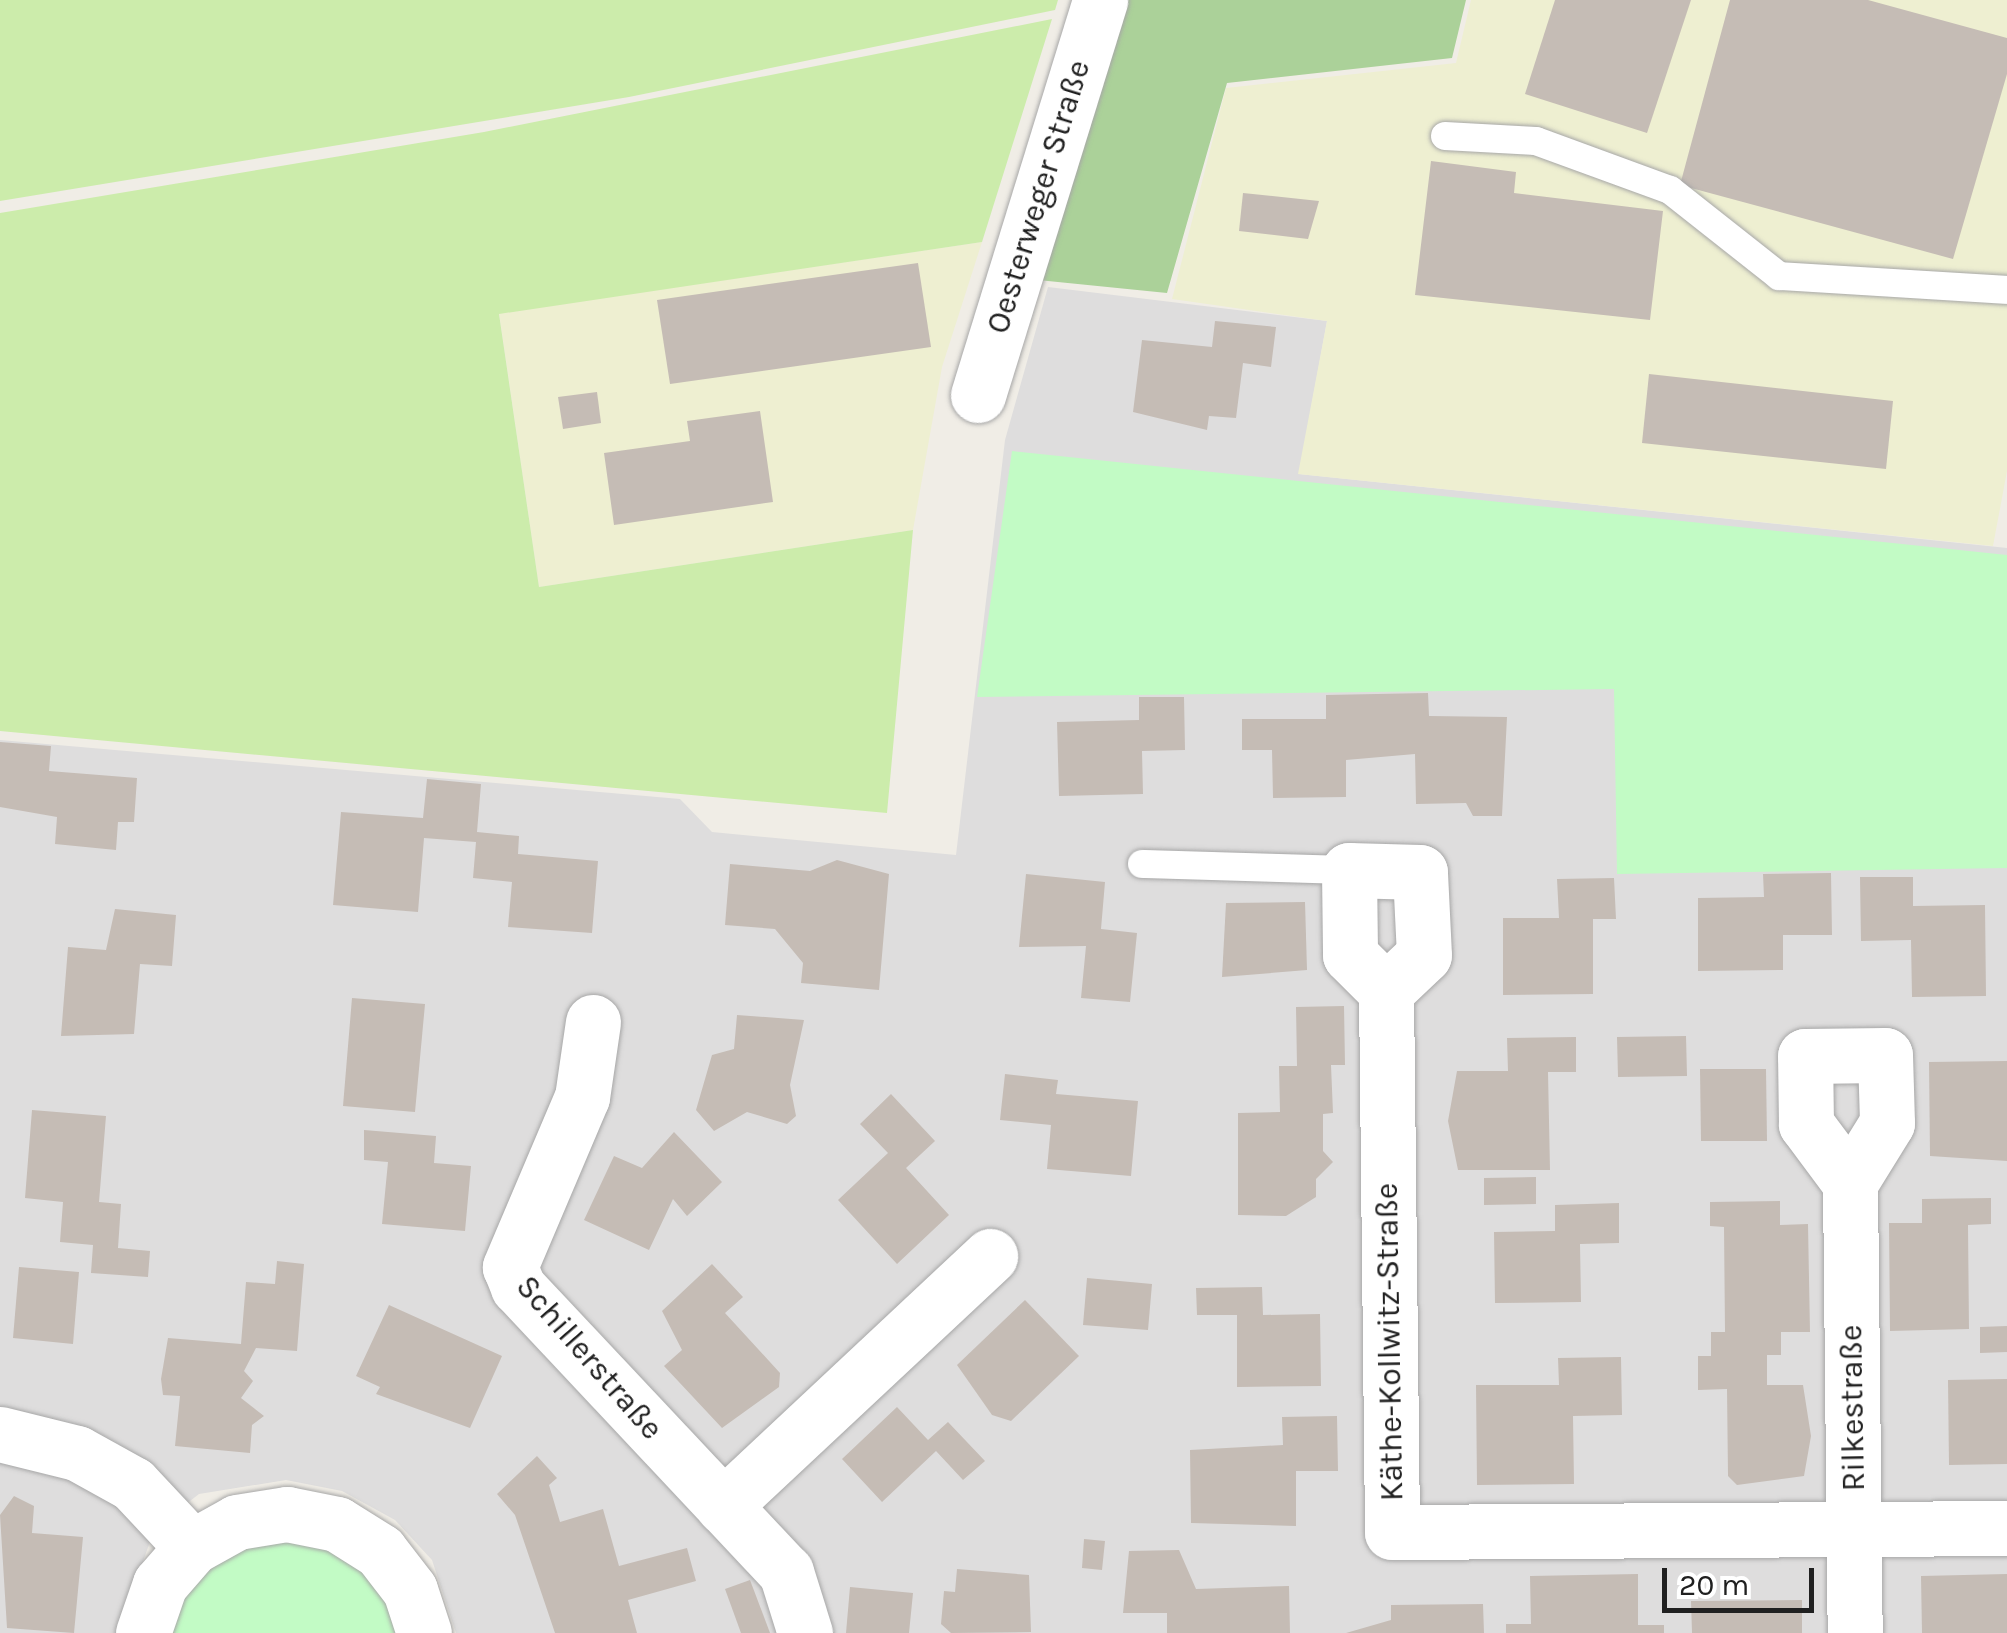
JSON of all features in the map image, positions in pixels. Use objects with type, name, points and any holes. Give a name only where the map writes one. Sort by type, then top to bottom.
[{"type":"street","name":"Oesterweger Straße","points":[[978,395],[1100,0]]},
{"type":"street","points":[[1348,870],[1420,872],[1424,955],[1386,991],[1350,955],[1348,870]]},
{"type":"street","name":"Käthe-Kollwitz-Straße","points":[[1386,991],[1392,1532],[1854,1530]]},
{"type":"street","name":"Schillerstraße","points":[[593,1022],[582,1097],[510,1267],[518,1286],[786,1572],[805,1633]]},
{"type":"street","name":"Rilkestraße","points":[[1850,1183],[1855,1633]]},
{"type":"street","points":[[724,1506],[990,1256]]},
{"type":"street","points":[[0,1434],[77,1453],[133,1484],[192,1547]]},
{"type":"street","points":[[143,1633],[160,1584],[192,1547],[236,1522],[287,1514],[337,1524],[380,1551],[410,1590],[424,1633]]},
{"type":"street","points":[[1854,1530],[2007,1528]]},
{"type":"lane","points":[[1446,136],[1536,141],[1670,190],[1779,276],[2007,290]]},
{"type":"lane","points":[[1142,864],[1348,870]]},
{"type":"shaded area","points":[[1048,287],[1327,321],[1299,474],[2007,548],[2007,1633],[456,1633],[432,1560],[395,1520],[342,1491],[286,1480],[199,1494],[155,1528],[117,1633],[0,1633],[0,740],[680,799],[712,832],[956,855],[1005,440]]},
{"type":"green space","points":[[0,0],[1058,0],[1055,10],[629,97],[0,201]]},
{"type":"green space","points":[[1122,0],[1466,0],[1452,58],[1227,83],[1167,293],[1038,280]]},
{"type":"green space","points":[[1471,0],[2007,0],[2007,471],[1993,546],[1298,474],[1327,321],[1172,299],[1226,88],[1456,63]]},
{"type":"green space","points":[[1052,19],[982,242],[499,314],[539,587],[913,530],[887,813],[0,731],[0,213],[484,132]]},
{"type":"green space","points":[[982,242],[942,367],[913,530],[539,587],[499,313]]},
{"type":"green space","points":[[1012,451],[2007,555],[2007,868],[1617,874],[1614,689],[977,697]]},
{"type":"green space","points":[[280,1539],[336,1550],[380,1586],[400,1633],[172,1633],[185,1594],[226,1555]]},
{"type":"building","points":[[1555,0],[1691,0],[1647,133],[1525,94]]},
{"type":"building","points":[[1730,0],[1868,0],[2007,38],[2007,74],[1953,259],[1680,185]]},
{"type":"building","points":[[1431,161],[1516,172],[1514,193],[1663,211],[1650,320],[1415,295]]},
{"type":"building","points":[[1243,193],[1319,201],[1308,239],[1239,231]]},
{"type":"building","points":[[918,263],[931,347],[670,384],[657,300]]},
{"type":"building","points":[[1215,321],[1276,327],[1271,367],[1243,363],[1236,418],[1209,416],[1207,430],[1133,412],[1142,340],[1212,347]]},
{"type":"building","points":[[1649,374],[1893,401],[1886,469],[1642,443]]},
{"type":"building","points":[[597,392],[601,423],[563,429],[558,397]]},
{"type":"building","points":[[760,411],[773,502],[614,525],[604,453],[690,441],[687,421]]},
{"type":"building","points":[[1428,693],[1429,716],[1507,717],[1502,816],[1473,816],[1466,803],[1416,804],[1415,754],[1346,760],[1346,797],[1273,798],[1272,750],[1242,750],[1242,719],[1326,719],[1326,695]]},
{"type":"building","points":[[1139,697],[1184,697],[1185,750],[1142,751],[1143,794],[1059,796],[1057,722],[1139,720]]},
{"type":"building","points":[[0,742],[51,746],[49,771],[137,778],[134,822],[118,822],[116,850],[55,844],[57,817],[0,807]]},
{"type":"building","points":[[427,779],[481,784],[477,832],[519,836],[518,854],[598,861],[592,933],[508,927],[512,882],[473,878],[476,842],[424,838],[418,912],[333,905],[341,812],[423,818]]},
{"type":"building","points":[[837,860],[889,874],[879,990],[801,983],[803,963],[775,929],[725,925],[730,864],[810,871]]},
{"type":"building","points":[[1831,873],[1832,935],[1783,935],[1783,970],[1698,971],[1698,898],[1764,897],[1763,874]]},
{"type":"building","points":[[1026,874],[1105,882],[1101,929],[1137,933],[1130,1002],[1081,998],[1086,946],[1019,947]]},
{"type":"building","points":[[1860,877],[1913,877],[1913,906],[1985,905],[1986,996],[1912,997],[1911,940],[1861,941]]},
{"type":"building","points":[[1614,878],[1616,919],[1593,919],[1593,994],[1503,995],[1503,918],[1559,918],[1557,879]]},
{"type":"building","points":[[1305,902],[1307,970],[1222,977],[1226,903]]},
{"type":"building","points":[[115,909],[176,915],[172,966],[140,964],[134,1034],[61,1036],[68,947],[106,950]]},
{"type":"building","points":[[352,998],[425,1004],[415,1112],[343,1106]]},
{"type":"building","points":[[1344,1006],[1345,1065],[1331,1065],[1333,1113],[1323,1114],[1323,1151],[1333,1162],[1316,1179],[1316,1197],[1286,1216],[1238,1215],[1238,1113],[1280,1112],[1279,1066],[1297,1066],[1296,1007]]},
{"type":"building","points":[[737,1015],[804,1020],[790,1085],[796,1116],[787,1124],[747,1112],[714,1131],[696,1110],[712,1055],[734,1049]]},
{"type":"building","points":[[1686,1036],[1687,1076],[1618,1077],[1617,1037]]},
{"type":"building","points":[[1576,1037],[1576,1072],[1548,1072],[1550,1170],[1458,1170],[1448,1121],[1457,1071],[1508,1071],[1507,1038]]},
{"type":"building","points":[[2007,1061],[2007,1161],[1930,1156],[1929,1062]]},
{"type":"building","points":[[1700,1069],[1766,1069],[1767,1141],[1701,1141]]},
{"type":"building","points":[[1005,1074],[1058,1080],[1056,1094],[1138,1101],[1131,1176],[1047,1169],[1051,1125],[1000,1120]]},
{"type":"building","points":[[891,1094],[935,1141],[906,1168],[949,1215],[897,1264],[838,1200],[888,1153],[860,1124]]},
{"type":"building","points":[[32,1110],[106,1116],[99,1202],[121,1204],[118,1248],[150,1251],[148,1277],[91,1273],[93,1245],[60,1242],[63,1202],[25,1198]]},
{"type":"building","points":[[364,1130],[436,1136],[434,1163],[471,1166],[465,1231],[382,1224],[388,1162],[364,1160]]},
{"type":"building","points":[[674,1132],[722,1182],[687,1216],[673,1199],[649,1250],[584,1220],[614,1156],[642,1168]]},
{"type":"building","points":[[1536,1177],[1536,1204],[1484,1205],[1484,1178]]},
{"type":"building","points":[[1991,1198],[1991,1224],[1968,1225],[1969,1329],[1890,1331],[1889,1223],[1922,1223],[1922,1199]]},
{"type":"building","points":[[1780,1201],[1780,1225],[1808,1224],[1810,1332],[1781,1332],[1781,1355],[1767,1355],[1767,1385],[1803,1385],[1811,1436],[1804,1476],[1737,1485],[1728,1476],[1727,1389],[1698,1390],[1698,1356],[1711,1356],[1711,1332],[1725,1332],[1724,1227],[1710,1226],[1710,1202]]},
{"type":"building","points":[[1619,1203],[1619,1243],[1580,1244],[1581,1302],[1495,1303],[1494,1232],[1555,1231],[1555,1205]]},
{"type":"building","points":[[277,1261],[304,1264],[297,1351],[256,1348],[244,1371],[253,1381],[241,1398],[264,1416],[252,1425],[250,1453],[175,1446],[180,1396],[163,1395],[161,1379],[168,1338],[241,1344],[246,1282],[275,1284]]},
{"type":"building","points":[[712,1264],[743,1297],[725,1313],[780,1373],[779,1387],[722,1428],[664,1366],[682,1350],[662,1311]]},
{"type":"building","points":[[19,1267],[79,1272],[73,1344],[13,1338]]},
{"type":"building","points":[[1087,1278],[1152,1284],[1148,1330],[1083,1325]]},
{"type":"building","points":[[1262,1287],[1263,1315],[1320,1314],[1321,1386],[1237,1387],[1237,1315],[1197,1315],[1196,1288]]},
{"type":"building","points":[[1025,1300],[1079,1356],[1011,1421],[992,1415],[957,1365]]},
{"type":"building","points":[[389,1305],[502,1356],[470,1428],[376,1394],[380,1387],[356,1376]]},
{"type":"building","points":[[2007,1326],[2007,1352],[1980,1353],[1980,1327]]},
{"type":"building","points":[[1621,1357],[1622,1415],[1573,1416],[1574,1484],[1477,1485],[1476,1385],[1559,1385],[1558,1358]]},
{"type":"building","points":[[2007,1379],[2007,1464],[1949,1465],[1948,1380]]},
{"type":"building","points":[[897,1407],[928,1440],[948,1422],[985,1461],[963,1480],[936,1451],[882,1502],[842,1459]]},
{"type":"building","points":[[1337,1416],[1338,1471],[1296,1471],[1296,1526],[1191,1523],[1190,1450],[1283,1445],[1282,1417]]},
{"type":"building","points":[[537,1456],[557,1478],[549,1485],[560,1522],[603,1509],[619,1566],[687,1548],[696,1581],[628,1600],[637,1633],[555,1633],[515,1515],[497,1494]]},
{"type":"building","points":[[14,1496],[34,1506],[32,1533],[83,1537],[74,1633],[7,1628],[0,1515]]},
{"type":"building","points":[[1084,1539],[1105,1541],[1102,1570],[1082,1568]]},
{"type":"building","points":[[1179,1550],[1196,1589],[1289,1586],[1290,1633],[1167,1633],[1167,1613],[1123,1613],[1129,1551]]},
{"type":"building","points":[[957,1569],[1029,1575],[1031,1632],[951,1633],[941,1624],[944,1591],[955,1592]]},
{"type":"building","points":[[1638,1574],[1638,1625],[1664,1625],[1664,1633],[1506,1633],[1506,1624],[1531,1624],[1530,1576]]},
{"type":"building","points":[[2007,1574],[2007,1633],[1922,1633],[1921,1576]]},
{"type":"building","points":[[750,1580],[770,1633],[741,1633],[725,1589]]},
{"type":"building","points":[[850,1587],[913,1593],[909,1633],[846,1633]]},
{"type":"building","points":[[1802,1600],[1802,1633],[1692,1633],[1691,1601]]},
{"type":"building","points":[[1483,1604],[1484,1633],[1346,1633],[1391,1620],[1391,1605]]}]
